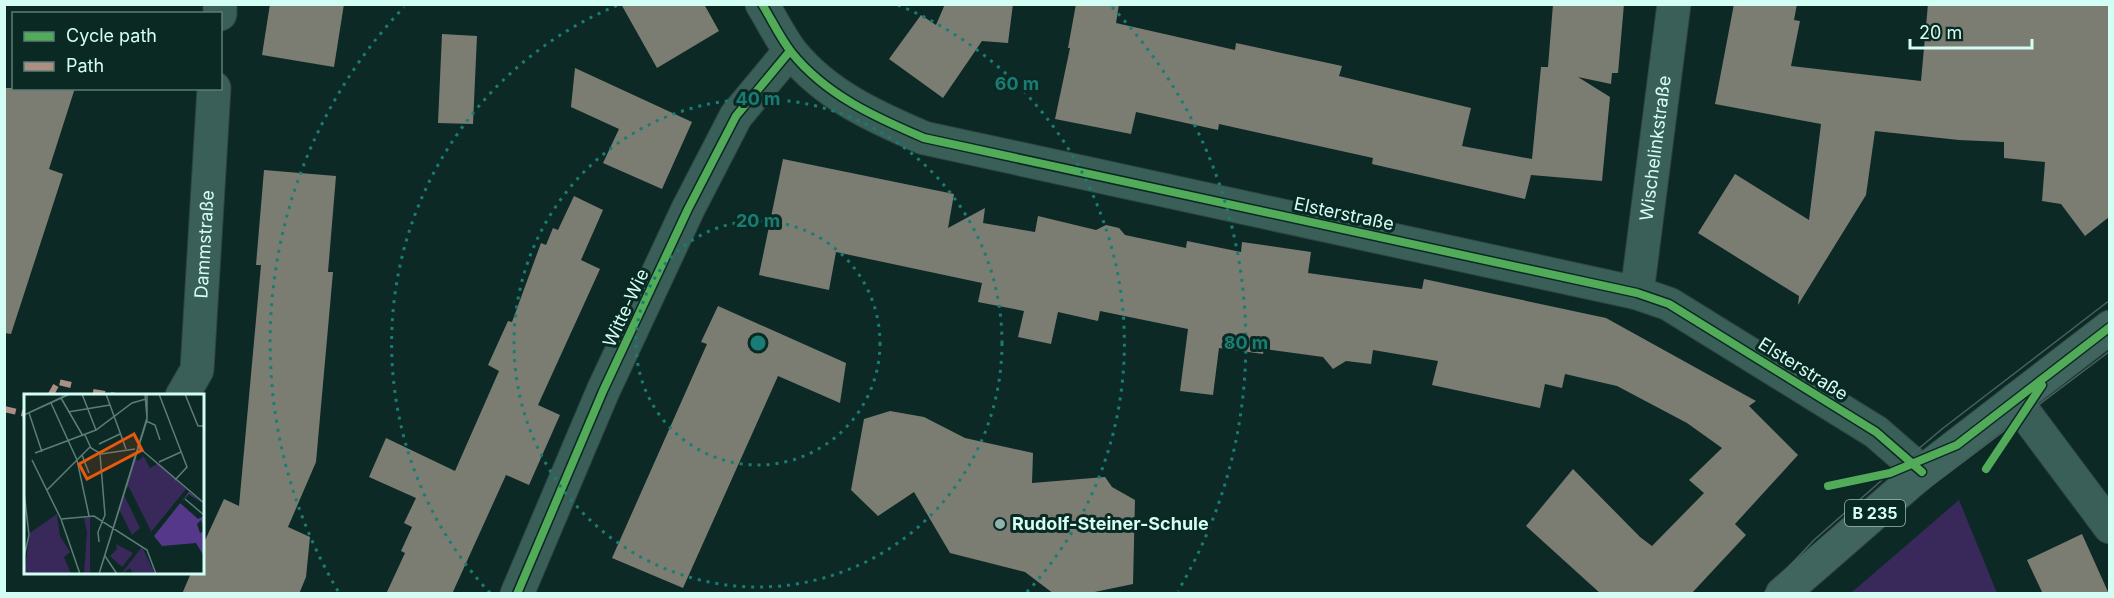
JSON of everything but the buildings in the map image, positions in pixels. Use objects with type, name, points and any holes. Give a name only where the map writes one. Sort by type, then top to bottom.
[{"type":"main road","name":"B 235","points":[[1782,594],[1922,472],[2109,327]]},
{"type":"street","name":"Elsterstraße","points":[[762,4],[790,51],[809,72],[836,93],[876,117],[924,138],[1637,293],[1669,304],[1866,426],[1922,472]]},
{"type":"street","name":"Wischelinkstraße","points":[[1637,293],[1674,4]]},
{"type":"street","name":"Witte-Wie","points":[[517,594],[603,391],[688,209],[736,116],[790,51]]},
{"type":"street","name":"Dammstraße","points":[[183,394],[197,370],[214,90]]},
{"type":"street","points":[[2015,400],[2109,527]]},
{"type":"shaded area","points":[[1959,500],[1997,593],[1851,593]]},
{"type":"tram line","points":[[1763,594],[1814,540],[1890,473],[1942,429],[2110,300]]},
{"type":"tram line","points":[[1799,594],[1886,520],[2110,351]]},
{"type":"marked path","points":[[51,394],[58,382],[71,385]]},
{"type":"marked path","points":[[93,392],[104,394]]},
{"type":"marked path","points":[[4,409],[24,414]]},
{"type":"cycle path","points":[[762,4],[792,53],[820,81],[870,113],[924,138],[1637,293],[1669,304],[1876,432],[1922,472]]},
{"type":"cycle path","points":[[517,594],[603,391],[688,209],[736,116],[790,51]]},
{"type":"cycle path","points":[[1828,486],[1890,473],[1957,445],[2110,327]]},
{"type":"cycle path","points":[[1986,469],[2042,385]]},
{"type":"place","name":"Rudolf-Steiner-Schule","points":[[1000,524]]}]
